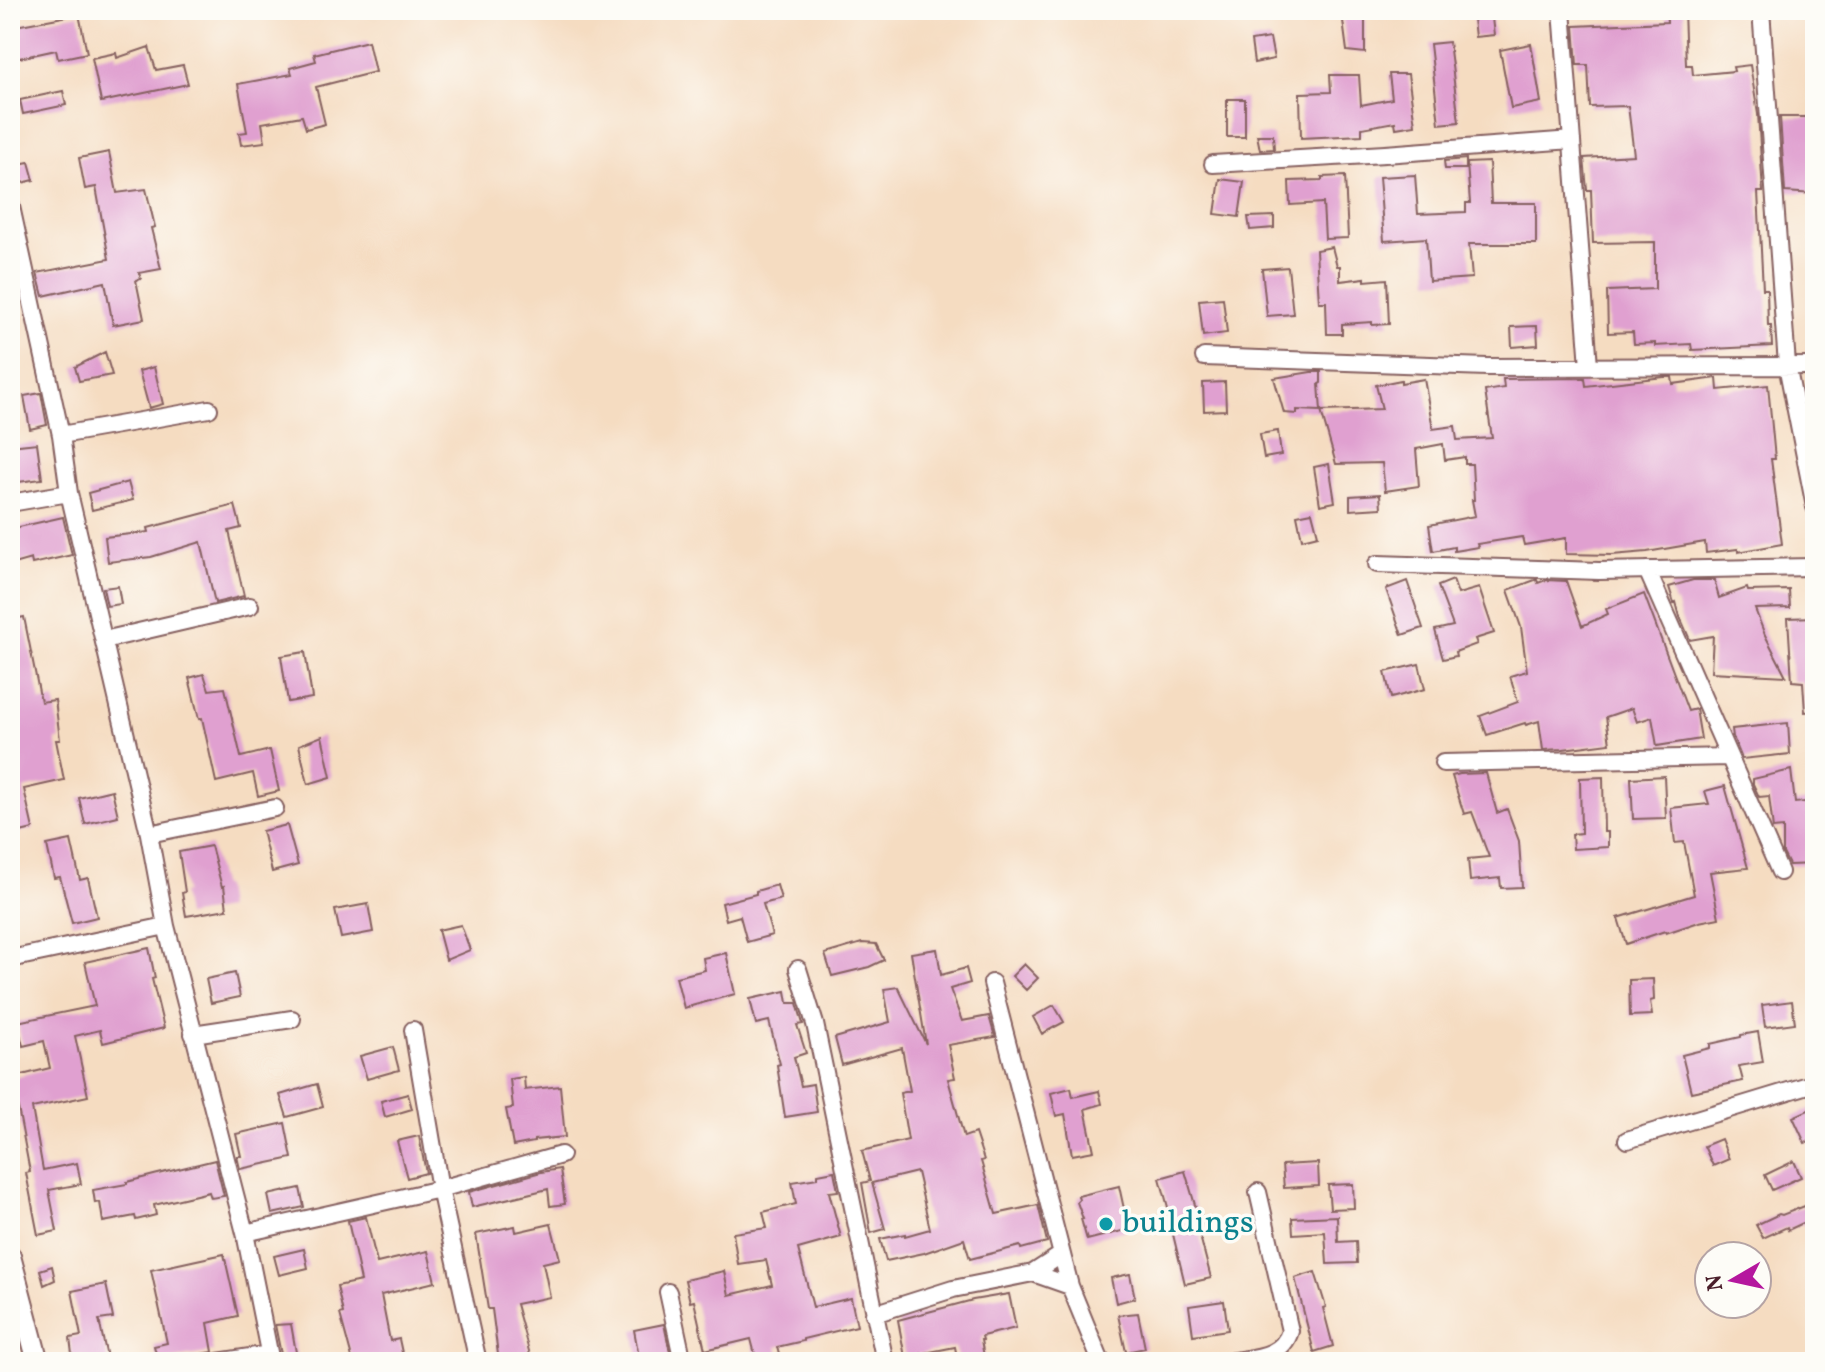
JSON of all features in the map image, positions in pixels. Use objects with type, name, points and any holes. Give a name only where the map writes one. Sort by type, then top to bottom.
[{"type":"street","points":[[1562,10],[1589,366]]},
{"type":"street","points":[[1761,10],[1787,365],[1815,507]]},
{"type":"street","points":[[1213,164],[1572,140]]},
{"type":"street","points":[[10,202],[61,435],[69,493],[149,834],[166,926],[245,1233],[270,1358],[218,1362]]},
{"type":"street","points":[[1204,357],[1487,367],[1815,366]]},
{"type":"street","points":[[61,435],[209,409]]},
{"type":"street","points":[[10,503],[69,493]]},
{"type":"street","points":[[1377,564],[1599,571],[1815,567]]},
{"type":"street","points":[[1647,570],[1780,872]]},
{"type":"street","points":[[104,640],[250,606]]},
{"type":"street","points":[[1443,763],[1729,757]]},
{"type":"street","points":[[149,834],[275,808]]},
{"type":"street","points":[[10,959],[166,926]]},
{"type":"street","points":[[798,969],[815,1024],[885,1362]]},
{"type":"street","points":[[992,983],[1061,1255],[1070,1286],[1101,1362]]},
{"type":"street","points":[[193,1034],[292,1019]]},
{"type":"street","points":[[413,1030],[440,1189],[478,1362]]},
{"type":"street","points":[[1627,1140],[1815,1083]]},
{"type":"street","points":[[245,1233],[440,1189],[561,1155]]},
{"type":"street","points":[[1230,1362],[1266,1358],[1281,1347],[1290,1331],[1258,1192]]},
{"type":"street","points":[[874,1314],[953,1289],[1033,1273],[1061,1255]]},
{"type":"street","points":[[10,1256],[38,1362]]},
{"type":"street","points":[[1033,1273],[1070,1286]]},
{"type":"street","points":[[668,1292],[683,1362]]},
{"type":"building","points":[[1365,10],[1365,53],[1347,51],[1342,13]]},
{"type":"building","points":[[1472,10],[1491,10],[1494,35],[1475,37]]},
{"type":"building","points":[[1666,10],[1684,10],[1686,65],[1692,65],[1693,75],[1734,71],[1733,67],[1750,65],[1758,114],[1763,192],[1758,192],[1763,289],[1767,289],[1772,346],[1692,350],[1691,344],[1634,344],[1633,332],[1608,333],[1607,291],[1655,289],[1655,242],[1593,243],[1591,190],[1587,190],[1584,158],[1634,155],[1628,106],[1590,107],[1588,65],[1577,65],[1574,26],[1667,22]]},
{"type":"building","points":[[79,14],[87,53],[58,59],[56,50],[10,60],[10,27]]},
{"type":"building","points":[[1270,38],[1274,59],[1254,63],[1251,41]]},
{"type":"building","points":[[368,41],[375,72],[316,87],[325,124],[306,129],[302,116],[262,123],[265,142],[241,145],[239,133],[247,132],[238,84],[292,74],[290,68],[316,61],[314,54]]},
{"type":"building","points":[[1449,42],[1459,122],[1439,124],[1430,44]]},
{"type":"building","points":[[1531,44],[1541,102],[1511,108],[1500,50]]},
{"type":"building","points":[[149,47],[156,70],[183,65],[188,84],[101,102],[92,58],[116,53],[117,58]]},
{"type":"building","points":[[1389,74],[1408,74],[1415,125],[1396,128],[1395,122],[1362,128],[1362,135],[1301,138],[1300,93],[1331,92],[1330,75],[1359,75],[1361,105],[1392,99]]},
{"type":"building","points":[[63,91],[66,105],[23,114],[20,100]]},
{"type":"building","points":[[1227,99],[1245,99],[1245,137],[1227,137]]},
{"type":"building","points":[[1780,117],[1815,117],[1815,194],[1785,192]]},
{"type":"building","points":[[1257,135],[1273,135],[1274,149],[1260,150]]},
{"type":"building","points":[[109,152],[117,193],[146,189],[161,269],[139,273],[141,279],[136,280],[144,319],[113,325],[105,282],[43,296],[37,273],[109,259],[96,187],[85,189],[79,158]]},
{"type":"building","points":[[1466,159],[1466,169],[1445,169],[1444,161]]},
{"type":"building","points":[[29,162],[34,180],[18,184],[13,165]]},
{"type":"building","points":[[1489,162],[1491,203],[1536,203],[1536,244],[1469,244],[1472,278],[1429,281],[1426,238],[1384,241],[1379,177],[1415,175],[1418,214],[1466,212],[1466,203],[1470,203],[1467,163]]},
{"type":"building","points":[[1345,176],[1348,238],[1325,239],[1323,203],[1290,205],[1289,181]]},
{"type":"building","points":[[1220,179],[1244,182],[1239,217],[1215,214]]},
{"type":"building","points":[[1274,216],[1274,228],[1250,230],[1248,217]]},
{"type":"building","points":[[1332,247],[1337,266],[1340,266],[1340,281],[1387,279],[1389,324],[1342,324],[1342,334],[1327,334],[1326,302],[1319,302],[1316,250]]},
{"type":"building","points":[[1288,267],[1293,314],[1267,316],[1262,269]]},
{"type":"building","points":[[1223,298],[1227,333],[1203,336],[1199,300]]},
{"type":"building","points":[[1537,326],[1538,345],[1512,347],[1511,327]]},
{"type":"building","points":[[105,352],[112,375],[79,381],[75,367]]},
{"type":"building","points":[[154,367],[163,404],[149,408],[139,371]]},
{"type":"building","points":[[1321,372],[1321,411],[1284,413],[1274,378]]},
{"type":"building","points":[[1672,377],[1673,384],[1717,378],[1718,390],[1768,385],[1775,459],[1771,459],[1782,544],[1738,552],[1738,549],[1706,553],[1705,542],[1647,552],[1566,554],[1566,538],[1524,545],[1522,537],[1454,551],[1454,547],[1433,551],[1429,525],[1475,516],[1472,464],[1465,464],[1465,457],[1445,460],[1443,444],[1416,449],[1419,486],[1385,491],[1382,463],[1336,464],[1321,411],[1382,409],[1376,385],[1424,379],[1433,429],[1455,426],[1457,440],[1492,438],[1485,391],[1504,388],[1503,379],[1585,378],[1586,386]]},
{"type":"building","points":[[1225,382],[1226,410],[1204,411],[1203,383]]},
{"type":"building","points":[[1815,391],[1815,450],[1804,393]]},
{"type":"building","points":[[41,393],[47,425],[30,429],[24,396]]},
{"type":"building","points":[[1278,431],[1281,455],[1264,458],[1260,434]]},
{"type":"building","points":[[37,443],[42,479],[10,483],[10,446]]},
{"type":"building","points":[[1329,464],[1335,502],[1320,505],[1314,467]]},
{"type":"building","points":[[128,482],[133,500],[92,510],[88,493]]},
{"type":"building","points":[[1380,494],[1381,508],[1350,510],[1350,496]]},
{"type":"building","points":[[235,505],[241,528],[229,531],[244,596],[215,603],[201,542],[151,557],[108,562],[105,537],[149,532],[148,528]]},
{"type":"building","points":[[1312,512],[1318,535],[1302,539],[1297,515]]},
{"type":"building","points":[[63,517],[72,555],[32,564],[31,559],[10,565],[10,529]]},
{"type":"building","points":[[1453,580],[1458,594],[1479,588],[1494,633],[1475,639],[1477,644],[1455,652],[1456,656],[1443,659],[1435,630],[1453,626],[1438,586]]},
{"type":"building","points":[[1535,580],[1538,583],[1546,580],[1566,581],[1582,626],[1608,614],[1606,609],[1644,594],[1688,711],[1696,709],[1701,739],[1657,746],[1652,717],[1637,722],[1632,708],[1606,717],[1610,743],[1543,750],[1539,721],[1487,735],[1480,716],[1518,702],[1510,676],[1527,671],[1521,627],[1508,590]]},
{"type":"building","points":[[1693,580],[1714,580],[1719,598],[1747,588],[1748,591],[1789,590],[1790,608],[1755,609],[1786,676],[1711,672],[1713,636],[1690,640],[1669,587]]},
{"type":"building","points":[[1407,581],[1423,628],[1402,635],[1386,589]]},
{"type":"building","points":[[118,586],[121,604],[107,606],[103,588]]},
{"type":"building","points":[[24,617],[41,702],[55,700],[60,740],[56,740],[64,780],[24,789],[33,829],[12,834],[10,620]]},
{"type":"building","points":[[1815,617],[1815,711],[1805,712],[1803,682],[1792,681],[1788,618]]},
{"type":"building","points":[[305,652],[312,698],[288,702],[281,656]]},
{"type":"building","points":[[1419,664],[1425,689],[1391,698],[1385,672]]},
{"type":"building","points":[[204,674],[209,690],[225,688],[241,757],[270,750],[279,791],[258,796],[253,773],[216,782],[202,718],[199,719],[189,678]]},
{"type":"building","points":[[1788,723],[1790,754],[1742,759],[1732,729]]},
{"type":"building","points":[[322,736],[331,777],[308,784],[299,745]]},
{"type":"building","points":[[1791,770],[1795,803],[1815,801],[1815,864],[1789,865],[1783,853],[1783,828],[1773,829],[1769,796],[1759,797],[1753,784],[1753,779]]},
{"type":"building","points":[[1486,773],[1497,813],[1507,809],[1519,841],[1522,887],[1501,888],[1500,878],[1470,881],[1468,859],[1489,857],[1472,812],[1464,814],[1452,776]]},
{"type":"building","points":[[1664,776],[1666,818],[1633,819],[1631,778]]},
{"type":"building","points":[[1603,777],[1604,832],[1608,832],[1608,847],[1573,849],[1572,834],[1581,833],[1580,778]]},
{"type":"building","points":[[1725,786],[1748,868],[1710,872],[1719,918],[1626,944],[1618,918],[1694,895],[1684,842],[1675,843],[1671,808],[1709,804],[1705,791]]},
{"type":"building","points":[[112,790],[118,816],[85,824],[79,798]]},
{"type":"building","points":[[287,825],[298,865],[272,872],[262,831]]},
{"type":"building","points":[[71,840],[80,880],[88,878],[97,917],[72,923],[60,877],[54,878],[47,845]]},
{"type":"building","points":[[211,846],[224,886],[227,909],[186,916],[179,852]]},
{"type":"building","points":[[777,885],[781,899],[763,904],[772,935],[747,942],[740,916],[726,920],[722,903]]},
{"type":"building","points":[[368,904],[373,932],[341,938],[335,910]]},
{"type":"building","points":[[461,925],[470,950],[446,960],[438,930]]},
{"type":"building","points":[[862,943],[876,944],[884,960],[832,976],[825,954]]},
{"type":"building","points":[[149,948],[155,978],[152,979],[164,1028],[103,1043],[100,1030],[75,1036],[88,1096],[32,1108],[43,1170],[77,1163],[81,1184],[49,1190],[57,1231],[38,1235],[26,1173],[30,1172],[10,1078],[50,1068],[44,1041],[23,1046],[17,1022],[95,1006],[85,962]]},
{"type":"building","points":[[937,949],[941,975],[966,968],[970,983],[950,989],[962,1021],[989,1016],[995,1037],[948,1045],[955,1078],[948,1079],[964,1137],[975,1133],[996,1214],[1038,1205],[1047,1242],[970,1259],[964,1239],[924,1253],[886,1261],[880,1239],[930,1229],[917,1172],[872,1183],[885,1229],[871,1233],[862,1183],[870,1181],[862,1151],[908,1140],[900,1093],[910,1091],[902,1048],[842,1065],[835,1038],[890,1022],[884,989],[898,987],[926,1044],[911,953]]},
{"type":"building","points":[[726,953],[735,994],[684,1008],[676,977],[705,970],[703,958]]},
{"type":"building","points":[[1024,964],[1038,978],[1026,990],[1012,976]]},
{"type":"building","points":[[235,973],[240,997],[211,1003],[206,979]]},
{"type":"building","points":[[1653,979],[1652,1015],[1630,1016],[1629,980]]},
{"type":"building","points":[[786,991],[788,1003],[797,1003],[803,1024],[797,1025],[806,1053],[794,1057],[801,1086],[813,1084],[817,1112],[785,1117],[777,1065],[780,1064],[769,1021],[756,1024],[750,999]]},
{"type":"building","points":[[1792,1001],[1795,1023],[1765,1027],[1762,1005]]},
{"type":"building","points":[[1054,1005],[1064,1022],[1042,1034],[1033,1017]]},
{"type":"building","points":[[1758,1032],[1763,1062],[1739,1066],[1743,1081],[1691,1092],[1682,1055],[1710,1048],[1710,1044]]},
{"type":"building","points":[[393,1047],[399,1070],[367,1079],[360,1056]]},
{"type":"building","points":[[524,1077],[525,1090],[560,1086],[565,1137],[513,1146],[506,1109],[513,1108],[510,1079]]},
{"type":"building","points":[[317,1084],[323,1107],[287,1117],[280,1095]]},
{"type":"building","points":[[1071,1088],[1073,1097],[1099,1091],[1102,1104],[1085,1109],[1094,1151],[1072,1155],[1065,1114],[1056,1116],[1051,1093]]},
{"type":"building","points":[[408,1094],[412,1109],[385,1117],[381,1101]]},
{"type":"building","points":[[1815,1107],[1815,1139],[1805,1143],[1793,1117]]},
{"type":"building","points":[[285,1123],[292,1158],[240,1169],[237,1156],[241,1156],[236,1134]]},
{"type":"building","points":[[419,1136],[426,1173],[407,1178],[397,1141]]},
{"type":"building","points":[[1721,1139],[1729,1159],[1713,1166],[1704,1146]]},
{"type":"building","points":[[215,1160],[224,1196],[211,1198],[209,1192],[154,1205],[156,1215],[103,1222],[100,1202],[95,1203],[93,1190]]},
{"type":"building","points":[[1794,1161],[1801,1177],[1772,1190],[1765,1175]]},
{"type":"building","points":[[1318,1163],[1319,1186],[1284,1188],[1282,1165]]},
{"type":"building","points":[[560,1169],[565,1204],[550,1206],[548,1189],[472,1207],[469,1192]]},
{"type":"building","points":[[834,1171],[838,1191],[829,1192],[841,1237],[798,1249],[813,1307],[851,1298],[857,1326],[777,1347],[781,1362],[757,1362],[751,1339],[705,1350],[694,1301],[690,1302],[685,1280],[724,1271],[729,1295],[772,1285],[766,1260],[738,1264],[733,1233],[767,1228],[763,1212],[796,1204],[792,1182],[818,1178],[818,1174]]},
{"type":"building","points":[[1185,1171],[1206,1235],[1200,1236],[1211,1278],[1185,1284],[1160,1178]]},
{"type":"building","points":[[1353,1184],[1354,1208],[1330,1209],[1328,1185]]},
{"type":"building","points":[[1119,1186],[1130,1229],[1087,1240],[1078,1196]]},
{"type":"building","points":[[300,1188],[304,1207],[272,1214],[268,1195]]},
{"type":"building","points":[[1815,1202],[1815,1247],[1803,1223],[1763,1238],[1756,1225],[1779,1214]]},
{"type":"building","points":[[1337,1216],[1338,1242],[1356,1241],[1357,1263],[1327,1264],[1325,1232],[1293,1234],[1292,1218]]},
{"type":"building","points":[[366,1217],[377,1263],[428,1251],[435,1282],[381,1295],[390,1341],[399,1339],[404,1362],[353,1362],[340,1314],[343,1313],[337,1286],[361,1281],[348,1221]]},
{"type":"building","points":[[551,1224],[560,1259],[543,1263],[550,1297],[516,1304],[532,1362],[499,1362],[492,1309],[488,1309],[476,1234],[515,1226],[516,1232]]},
{"type":"building","points":[[304,1249],[308,1268],[279,1275],[274,1256]]},
{"type":"building","points":[[224,1254],[238,1316],[208,1323],[213,1352],[158,1361],[154,1346],[167,1343],[151,1270]]},
{"type":"building","points":[[52,1266],[55,1280],[44,1285],[40,1270]]},
{"type":"building","points":[[1315,1272],[1326,1307],[1323,1308],[1333,1346],[1314,1352],[1295,1278]]},
{"type":"building","points":[[1130,1274],[1135,1298],[1116,1303],[1111,1278]]},
{"type":"building","points":[[106,1284],[113,1318],[99,1320],[108,1362],[73,1362],[70,1338],[81,1336],[72,1291]]},
{"type":"building","points":[[1009,1294],[1016,1328],[982,1336],[985,1362],[958,1362],[955,1347],[905,1357],[898,1320]]},
{"type":"building","points":[[1224,1301],[1228,1330],[1193,1335],[1189,1306]]},
{"type":"building","points":[[1138,1313],[1145,1348],[1126,1352],[1118,1315]]},
{"type":"building","points":[[291,1324],[297,1358],[282,1359],[275,1325]]},
{"type":"building","points":[[664,1324],[672,1362],[640,1362],[634,1330]]},
{"type":"place","name":"buildings","points":[[1106,1224]]}]
